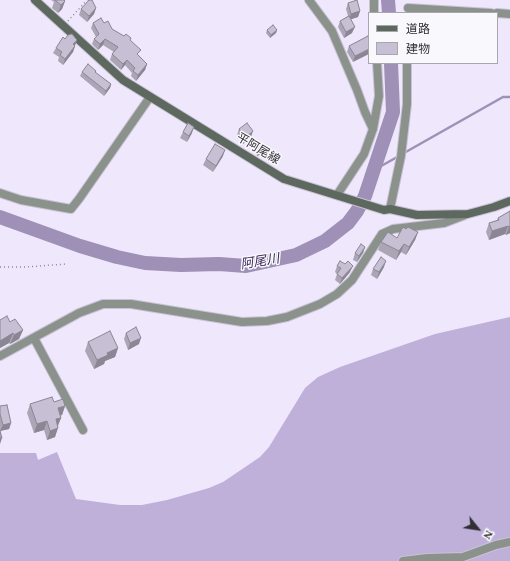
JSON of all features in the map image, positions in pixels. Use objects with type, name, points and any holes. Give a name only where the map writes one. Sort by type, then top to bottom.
[{"type":"main road","name":"平阿尾線","points":[[35,0],[116,75],[284,179],[387,210],[417,215],[468,214],[510,201]]},
{"type":"street","points":[[309,0],[332,30],[365,112],[373,128]]},
{"type":"street","points":[[374,0],[374,12]]},
{"type":"street","points":[[408,7],[477,12]]},
{"type":"street","points":[[498,13],[510,14]]},
{"type":"street","points":[[340,196],[364,154],[373,128],[379,96],[377,64]]},
{"type":"street","points":[[387,210],[401,156],[407,104],[407,64]]},
{"type":"street","points":[[0,193],[21,200],[71,209],[150,97]]},
{"type":"street","points":[[0,356],[79,313],[103,304],[131,304],[242,322],[267,321],[287,317],[320,304],[337,294],[352,280],[382,234],[393,230],[444,223],[468,214]]},
{"type":"street","points":[[34,338],[83,430]]},
{"type":"street","points":[[403,561],[427,558],[463,558],[496,545],[510,542]]},
{"type":"path","points":[[63,26],[87,0]]},
{"type":"path","points":[[0,267],[66,264]]},
{"type":"shaded area","points":[[510,317],[510,561],[0,561],[0,453],[36,453],[38,460],[57,452],[76,499],[120,505],[142,505],[167,500],[209,488],[223,482],[260,457],[269,447],[305,388],[318,377],[340,367],[435,334]]},
{"type":"building","points":[[55,0],[64,0],[65,1],[61,5]]},
{"type":"building","points":[[89,0],[92,0],[96,8],[89,16],[81,9]]},
{"type":"building","points":[[357,0],[360,11],[351,14],[348,3]]},
{"type":"building","points":[[349,16],[355,27],[346,32],[340,21]]},
{"type":"building","points":[[101,18],[104,23],[108,21],[112,29],[124,36],[126,34],[131,38],[130,40],[141,50],[137,54],[147,64],[138,75],[133,71],[135,68],[127,60],[123,64],[112,54],[118,47],[105,39],[100,44],[94,39],[99,34],[93,23]]},
{"type":"building","points":[[273,25],[277,30],[271,35],[267,30]]},
{"type":"building","points":[[72,34],[77,40],[73,44],[75,46],[65,59],[60,55],[62,52],[56,48],[63,37],[65,39],[68,35]]},
{"type":"building","points":[[368,36],[368,50],[355,56],[349,46]]},
{"type":"building","points":[[88,64],[96,71],[95,72],[111,84],[106,91],[82,72]]},
{"type":"building","points":[[188,123],[194,127],[189,136],[183,132]]},
{"type":"building","points":[[247,123],[253,131],[245,138],[239,129]]},
{"type":"building","points":[[215,144],[225,150],[216,166],[206,159]]},
{"type":"building","points":[[260,144],[264,149],[258,153],[255,148]]},
{"type":"building","points":[[510,211],[510,226],[492,231],[489,223],[499,220],[498,218]]},
{"type":"building","points":[[403,227],[406,229],[408,227],[418,232],[409,247],[404,244],[399,251],[381,242],[388,232],[397,238]]},
{"type":"building","points":[[361,244],[365,247],[359,256],[355,253]]},
{"type":"building","points":[[381,257],[386,261],[379,272],[373,269]]},
{"type":"building","points":[[340,261],[345,264],[348,261],[353,266],[342,278],[337,274],[341,268],[337,266]]},
{"type":"building","points":[[7,316],[10,322],[15,319],[23,330],[14,335],[13,333],[0,341],[0,320]]},
{"type":"building","points":[[136,327],[141,338],[130,343],[126,333]]},
{"type":"building","points":[[110,331],[118,348],[97,360],[88,342]]},
{"type":"building","points":[[52,397],[54,402],[63,399],[65,406],[58,408],[61,418],[56,419],[58,428],[50,431],[47,421],[37,424],[30,404]]},
{"type":"building","points":[[7,405],[11,423],[3,425],[0,414],[0,406]]},
{"type":"waterway","name":"阿尾川","points":[[388,0],[389,12]]},
{"type":"waterway","name":"阿尾川","points":[[0,217],[80,246],[117,257],[145,263],[246,266],[296,255],[325,241],[348,223],[357,211],[365,196],[393,112],[391,64]]},
{"type":"waterway","points":[[404,153],[503,97],[510,97]]},
{"type":"waterway","points":[[374,170],[399,156]]}]
